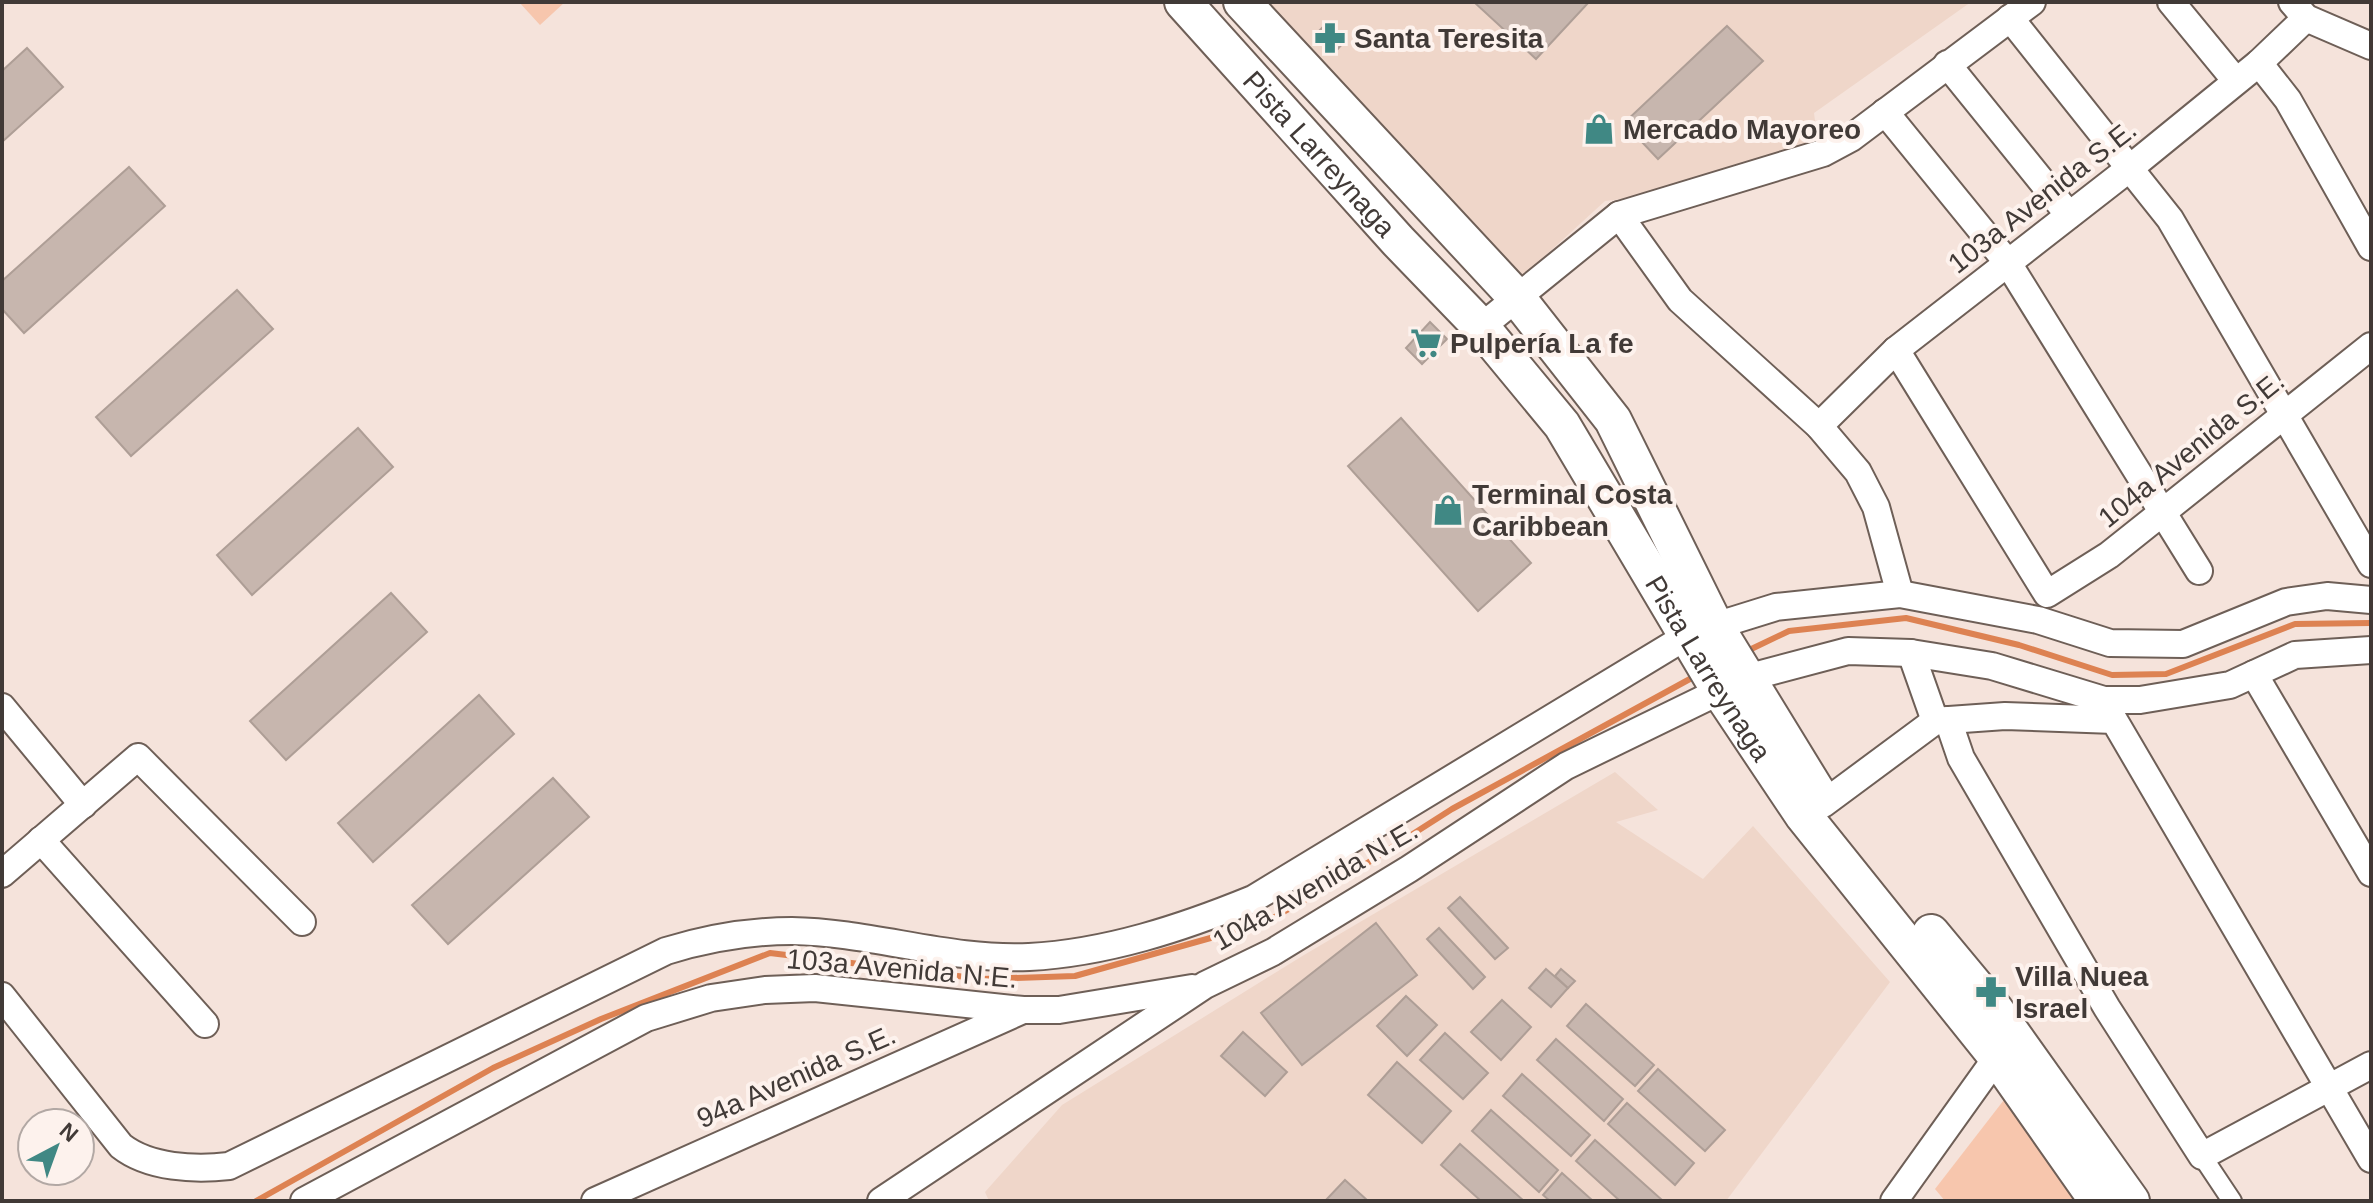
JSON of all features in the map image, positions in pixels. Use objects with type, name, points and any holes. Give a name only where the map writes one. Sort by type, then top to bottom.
[{"type":"main road","name":"Pista Larreynaga","points":[[1183,2],[1398,241],[1481,327],[1562,425],[1703,635],[1732,682],[1803,815],[1997,1057],[2098,1201]]},
{"type":"main road","name":"Pista Larreynaga","points":[[1242,2],[1518,299],[1613,420],[1703,635]]},
{"type":"main road","name":"Pista Larreynaga","points":[[1732,682],[1823,804],[1995,1010],[2131,1201]]},
{"type":"street","points":[[1481,327],[1619,215],[1823,153],[1885,112],[2032,2]]},
{"type":"street","points":[[2171,2],[2236,81]]},
{"type":"street","points":[[2299,10],[2371,46]]},
{"type":"street","name":"103a Avenida S.E.","points":[[1819,426],[1896,350],[2259,63],[2299,10]]},
{"type":"street","points":[[2010,18],[2170,219],[2371,564]]},
{"type":"street","points":[[2259,63],[2288,100],[2371,247]]},
{"type":"street","points":[[1947,64],[2069,215]]},
{"type":"street","points":[[1885,112],[2008,263],[2199,571]]},
{"type":"street","points":[[1619,215],[1680,300],[1819,426],[1858,472],[1876,507],[1900,594]]},
{"type":"street","name":"104a Avenida S.E.","points":[[1896,350],[2047,594],[2109,555],[2371,346]]},
{"type":"street","points":[[2,996],[121,1146],[133,1156],[207,1168],[229,1166],[666,951],[694,942],[733,934],[795,931],[984,956],[1029,957],[1127,942],[1211,916],[1253,899],[1703,635],[1776,607],[1900,594],[2038,620],[2110,643],[2183,644],[2286,602],[2327,596],[2371,600]]},
{"type":"street","name":"104a Avenida N.E.","points":[[881,1201],[1205,985],[1273,952],[1566,766],[1732,682],[1848,651],[1911,653],[1992,666],[2104,700],[2140,700],[2230,685],[2295,655],[2371,650]]},
{"type":"street","points":[[1911,653],[1961,758],[2107,1008],[2232,1201]]},
{"type":"street","points":[[2254,674],[2371,873]]},
{"type":"street","points":[[1823,804],[1941,720],[2005,716],[2114,720],[2140,700]]},
{"type":"street","points":[[2,707],[83,805]]},
{"type":"street","points":[[2114,720],[2371,1159]]},
{"type":"street","points":[[2,874],[138,757],[302,922]]},
{"type":"street","points":[[41,840],[205,1024]]},
{"type":"street","name":"103a Avenida N.E.","points":[[304,1201],[646,1018],[711,998],[765,990],[815,988],[1023,1010],[1098,1006],[1205,985]]},
{"type":"street","name":"94a Avenida S.E.","points":[[595,1201],[1023,1010]]},
{"type":"street","points":[[1903,1198],[1997,1057]]},
{"type":"street","points":[[2202,1156],[2371,1065]]},
{"type":"shaded area","points":[[519,2],[565,2],[540,25]]},
{"type":"shaded area","name":"Mercado Mayoreo","points":[[1267,2],[1971,2],[1814,113],[1818,144],[1686,192],[1605,201],[1523,276]]},
{"type":"shaded area","points":[[1615,772],[1658,810],[1616,822],[1703,879],[1753,826],[1890,982],[1726,1201],[989,1201],[985,1192],[1062,1105],[1304,955]]},
{"type":"shaded area","points":[[2007,1096],[2081,1201],[1945,1201],[1935,1189]]},
{"type":"building","points":[[1474,2],[1589,2],[1536,59]]},
{"type":"building","name":"Santa Teresita","points":[[1327,23],[1345,41],[1334,53],[1315,35]]},
{"type":"building","points":[[1727,26],[1763,61],[1658,159],[1624,123]]},
{"type":"building","points":[[27,48],[63,87],[2,142],[2,71]]},
{"type":"building","points":[[129,167],[165,206],[24,333],[2,309],[2,281]]},
{"type":"building","points":[[237,290],[273,329],[131,456],[96,417]]},
{"type":"building","name":"Pulpería La fe","points":[[1430,322],[1447,339],[1422,364],[1406,348]]},
{"type":"building","points":[[1401,418],[1531,563],[1478,611],[1348,466]]},
{"type":"building","points":[[358,428],[393,467],[252,595],[217,555]]},
{"type":"building","points":[[391,593],[427,632],[286,760],[250,721]]},
{"type":"building","points":[[479,695],[514,734],[373,862],[338,823]]},
{"type":"building","points":[[553,778],[589,817],[448,944],[412,905]]},
{"type":"building","points":[[1460,897],[1508,948],[1495,959],[1448,908]]},
{"type":"building","points":[[1376,923],[1417,975],[1302,1065],[1261,1013]]},
{"type":"building","points":[[1439,928],[1485,977],[1473,989],[1427,939]]},
{"type":"building","points":[[1546,969],[1568,988],[1551,1007],[1529,988]]},
{"type":"building","points":[[1561,969],[1575,981],[1568,988],[1555,976]]},
{"type":"building","points":[[1406,996],[1437,1025],[1407,1056],[1377,1026]]},
{"type":"building","points":[[1502,1000],[1531,1027],[1501,1060],[1471,1032]]},
{"type":"building","points":[[1586,1004],[1654,1065],[1635,1086],[1567,1026]]},
{"type":"building","points":[[1243,1032],[1287,1072],[1265,1096],[1221,1056]]},
{"type":"building","points":[[1445,1033],[1488,1073],[1463,1099],[1420,1060]]},
{"type":"building","points":[[1556,1039],[1623,1099],[1604,1121],[1537,1060]]},
{"type":"building","points":[[1397,1062],[1451,1111],[1422,1143],[1368,1095]]},
{"type":"building","points":[[1658,1069],[1725,1130],[1705,1151],[1638,1091]]},
{"type":"building","points":[[1522,1074],[1590,1135],[1571,1156],[1503,1096]]},
{"type":"building","points":[[1627,1103],[1694,1163],[1675,1185],[1608,1124]]},
{"type":"building","points":[[1491,1110],[1558,1170],[1539,1192],[1472,1131]]},
{"type":"building","points":[[1595,1140],[1662,1200],[1620,1201],[1576,1161]]},
{"type":"building","points":[[1460,1144],[1524,1201],[1481,1201],[1441,1165]]},
{"type":"building","points":[[1562,1173],[1593,1201],[1550,1201],[1543,1195]]},
{"type":"building","points":[[1345,1180],[1368,1201],[1325,1201]]},
{"type":"waterway","points":[[1745,652],[1789,631],[1906,618],[2019,645],[2112,675],[2166,674],[2295,624],[2371,623]]},
{"type":"waterway","points":[[256,1201],[493,1068],[601,1019],[770,953],[982,979],[1075,976],[1264,923],[1347,876],[1452,809],[1699,674]]},
{"type":"place","name":"Santa Teresita","points":[[1330,38]]},
{"type":"place","name":"Mercado Mayoreo","points":[[1599,129]]},
{"type":"place","name":"Pulpería La fe","points":[[1426,343]]},
{"type":"place","name":"Terminal Costa Caribbean","points":[[1448,510]]},
{"type":"place","name":"Villa Nuea Israel","points":[[1991,992]]}]
